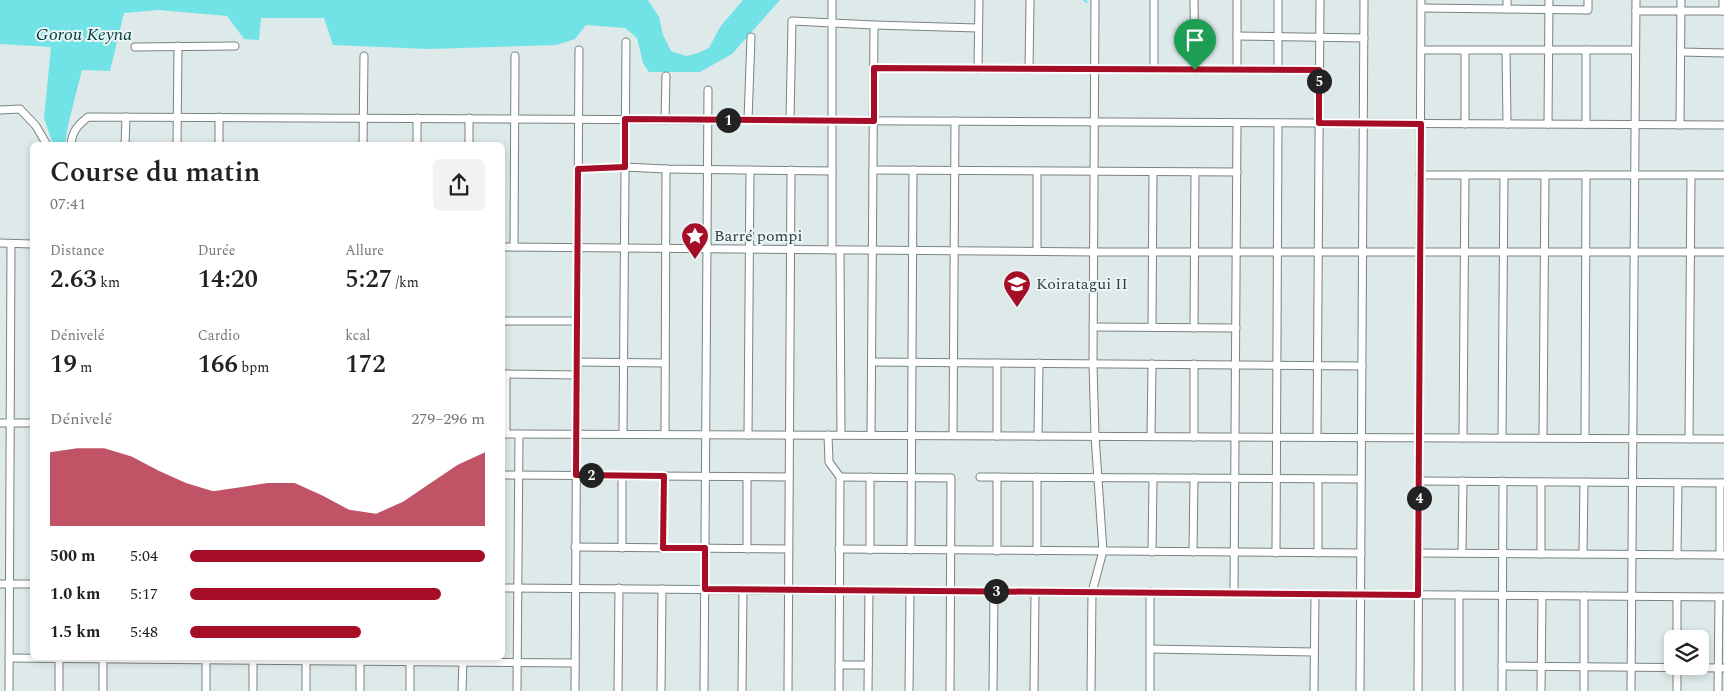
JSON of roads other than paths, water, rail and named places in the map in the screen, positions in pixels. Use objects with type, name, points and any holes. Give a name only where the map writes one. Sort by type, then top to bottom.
[{"type":"street","points":[[832,0],[832,171],[841,435]]},
{"type":"street","points":[[978,69],[979,0]]},
{"type":"street","points":[[1091,691],[1092,592],[1103,551],[1095,436],[1093,364],[1095,0]]},
{"type":"street","points":[[1154,0],[1154,69]]},
{"type":"street","points":[[1194,0],[1195,70]]},
{"type":"street","points":[[1237,0],[1237,70]]},
{"type":"street","points":[[1278,0],[1278,70]]},
{"type":"street","points":[[1317,437],[1320,0]]},
{"type":"street","points":[[1360,691],[1364,0]]},
{"type":"street","points":[[1418,691],[1421,0]]},
{"type":"street","points":[[1465,0],[1465,9]]},
{"type":"street","points":[[1506,9],[1507,0]]},
{"type":"street","points":[[1548,0],[1548,124]]},
{"type":"street","points":[[1421,8],[1588,10],[1588,0]]},
{"type":"street","points":[[1631,691],[1636,0]]},
{"type":"street","points":[[1680,125],[1681,0]]},
{"type":"street","points":[[1636,11],[1724,12],[1723,0]]},
{"type":"street","points":[[1029,69],[1030,2]]},
{"type":"street","points":[[790,120],[792,21],[978,28]]},
{"type":"street","points":[[872,435],[874,25]]},
{"type":"street","points":[[1237,36],[1364,38]]},
{"type":"street","points":[[748,120],[751,37]]},
{"type":"street","points":[[623,434],[626,42]]},
{"type":"street","points":[[177,142],[178,46]]},
{"type":"street","points":[[135,47],[235,46]]},
{"type":"street","points":[[575,691],[579,50]]},
{"type":"street","points":[[1421,50],[1635,50]]},
{"type":"street","points":[[1586,50],[1586,124]]},
{"type":"street","points":[[1465,51],[1465,124]]},
{"type":"street","points":[[1506,51],[1507,124]]},
{"type":"street","points":[[1681,52],[1724,53]]},
{"type":"street","points":[[363,142],[364,56]]},
{"type":"street","points":[[514,248],[515,56]]},
{"type":"street","points":[[874,68],[1319,70]]},
{"type":"street","points":[[664,120],[666,76]]},
{"type":"street","points":[[704,691],[708,90]]},
{"type":"street","points":[[0,110],[20,109],[36,126],[45,142]]},
{"type":"street","points":[[72,142],[72,136],[78,125],[88,117],[1724,125]]},
{"type":"street","points":[[125,142],[126,117]]},
{"type":"street","points":[[219,117],[219,142]]},
{"type":"street","points":[[417,118],[417,142]]},
{"type":"street","points":[[469,118],[469,142]]},
{"type":"street","points":[[953,436],[956,121]]},
{"type":"street","points":[[1234,593],[1237,123]]},
{"type":"street","points":[[1276,553],[1278,123]]},
{"type":"street","points":[[578,169],[625,167],[832,171]]},
{"type":"street","points":[[665,434],[666,169]]},
{"type":"street","points":[[748,435],[750,170]]},
{"type":"street","points":[[788,691],[791,170]]},
{"type":"street","points":[[873,170],[1237,172]]},
{"type":"street","points":[[911,550],[913,170]]},
{"type":"street","points":[[1037,171],[1037,251]]},
{"type":"street","points":[[1152,328],[1153,172]]},
{"type":"street","points":[[1194,328],[1195,172]]},
{"type":"street","points":[[1420,175],[1724,175]]},
{"type":"street","points":[[1463,438],[1465,175]]},
{"type":"street","points":[[1502,438],[1504,175]]},
{"type":"street","points":[[1543,438],[1545,175]]},
{"type":"street","points":[[1585,438],[1586,175]]},
{"type":"street","points":[[1690,439],[1691,175]]},
{"type":"street","points":[[0,244],[30,244]]},
{"type":"street","points":[[9,691],[11,244]]},
{"type":"street","points":[[505,247],[1094,252],[1724,252]]},
{"type":"street","points":[[505,320],[577,321]]},
{"type":"street","points":[[1093,327],[1236,328]]},
{"type":"street","points":[[577,362],[665,363]]},
{"type":"street","points":[[872,362],[1362,366]]},
{"type":"street","points":[[996,436],[997,363]]},
{"type":"street","points":[[1038,436],[1039,363]]},
{"type":"street","points":[[1151,436],[1152,364]]},
{"type":"street","points":[[1194,364],[1194,436]]},
{"type":"street","points":[[505,374],[576,375]]},
{"type":"street","points":[[0,423],[30,423]]},
{"type":"street","points":[[505,434],[1724,439]]},
{"type":"street","points":[[517,691],[519,434]]},
{"type":"street","points":[[828,435],[829,462],[840,476],[839,691]]},
{"type":"street","points":[[505,475],[789,477]]},
{"type":"street","points":[[622,476],[622,548]]},
{"type":"street","points":[[663,548],[664,476]]},
{"type":"street","points":[[840,476],[951,478],[950,691]]},
{"type":"street","points":[[980,476],[1362,480]]},
{"type":"street","points":[[747,477],[747,549]]},
{"type":"street","points":[[870,477],[870,550]]},
{"type":"street","points":[[996,550],[997,477]]},
{"type":"street","points":[[1037,477],[1037,551]]},
{"type":"street","points":[[1152,552],[1153,478]]},
{"type":"street","points":[[1193,552],[1194,478]]},
{"type":"street","points":[[1318,479],[1318,553]]},
{"type":"street","points":[[1418,553],[1722,555],[1722,483],[1419,481]]},
{"type":"street","points":[[1462,481],[1462,553]]},
{"type":"street","points":[[1502,691],[1503,482]]},
{"type":"street","points":[[1541,482],[1541,554]]},
{"type":"street","points":[[1583,554],[1584,482]]},
{"type":"street","points":[[1677,555],[1678,483]]},
{"type":"street","points":[[576,547],[788,549]]},
{"type":"street","points":[[839,549],[1361,553]]},
{"type":"street","points":[[0,584],[30,584]]},
{"type":"street","points":[[505,588],[1721,597],[1721,668],[1718,691]]},
{"type":"street","points":[[618,691],[619,588]]},
{"type":"street","points":[[661,691],[662,589]]},
{"type":"street","points":[[742,691],[743,589]]},
{"type":"street","points":[[868,691],[869,590]]},
{"type":"street","points":[[910,591],[910,691]]},
{"type":"street","points":[[993,691],[994,591]]},
{"type":"street","points":[[1034,691],[1035,592]]},
{"type":"street","points":[[1150,592],[1150,691]]},
{"type":"street","points":[[1314,691],[1315,594]]},
{"type":"street","points":[[1459,595],[1459,691]]},
{"type":"street","points":[[1541,691],[1542,596]]},
{"type":"street","points":[[1584,596],[1584,691]]},
{"type":"street","points":[[1677,596],[1677,630]]},
{"type":"street","points":[[1151,649],[1314,652]]},
{"type":"street","points":[[9,658],[30,658]]},
{"type":"street","points":[[59,691],[60,660]]},
{"type":"street","points":[[103,660],[103,691]]},
{"type":"street","points":[[206,660],[206,691]]},
{"type":"street","points":[[253,660],[253,691]]},
{"type":"street","points":[[306,660],[306,691]]},
{"type":"street","points":[[360,660],[360,691]]},
{"type":"street","points":[[410,660],[410,691]]},
{"type":"street","points":[[462,691],[463,660],[575,662]]},
{"type":"street","points":[[839,665],[868,665]]},
{"type":"street","points":[[1502,666],[1664,667]]},
{"type":"street","points":[[1677,675],[1677,691]]},
{"type":"water","name":"Gorou Keyna","points":[[0,0],[648,0],[659,17],[663,35],[671,51],[686,56],[709,48],[720,27],[743,0],[780,0],[732,54],[700,72],[649,72],[643,63],[637,38],[625,28],[586,25],[575,39],[556,45],[429,49],[333,45],[324,18],[261,18],[259,40],[244,39],[227,16],[159,10],[124,13],[110,71],[82,70],[65,142],[52,142],[44,118],[51,47],[0,44]]},
{"type":"place","name":"Barré pompi","points":[[695,260]]},
{"type":"place","name":"Koiratagui II","points":[[1017,308]]}]
